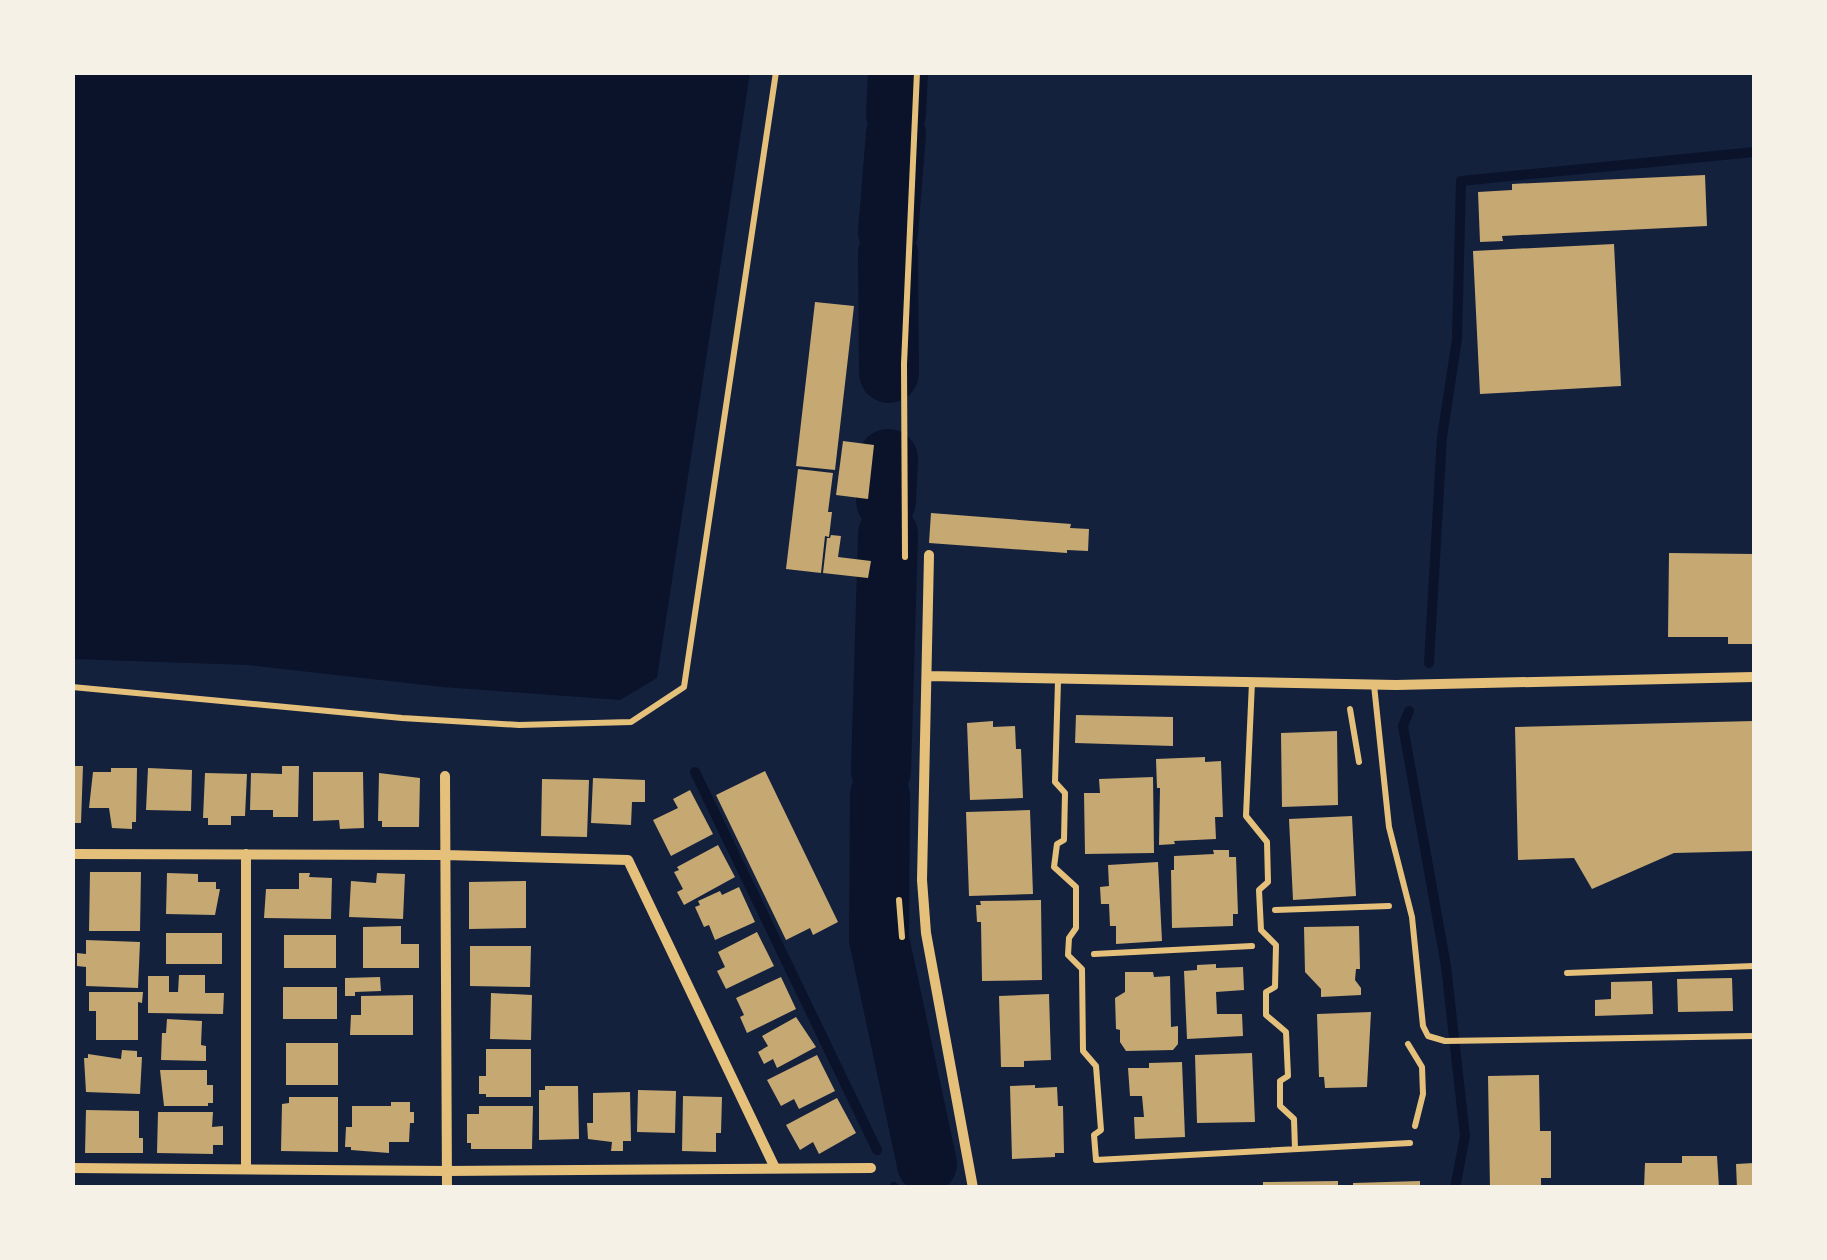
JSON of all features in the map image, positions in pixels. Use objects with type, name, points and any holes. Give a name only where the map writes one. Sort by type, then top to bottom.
[{"type":"street","points":[[929,554],[922,880],[926,934],[973,1188]]},
{"type":"street","points":[[928,676],[1374,685],[1754,678]]},
{"type":"street","points":[[446,776],[446,1188]]},
{"type":"street","points":[[72,854],[445,855],[628,860],[775,1168]]},
{"type":"street","points":[[246,854],[246,1168]]},
{"type":"street","points":[[72,1168],[871,1168]]},
{"type":"lane","points":[[1058,680],[1055,782],[1065,793],[1064,840],[1057,844],[1054,867],[1076,888],[1076,928],[1069,938],[1068,955],[1082,969],[1082,1051],[1096,1066],[1100,1130],[1094,1135],[1096,1160],[1410,1143]]},
{"type":"lane","points":[[1252,681],[1246,816],[1267,842],[1268,882],[1259,890],[1260,910],[1262,930],[1276,945],[1275,987],[1266,992],[1266,1015],[1286,1032],[1288,1076],[1280,1081],[1280,1106],[1294,1119],[1296,1149]]},
{"type":"lane","points":[[1374,685],[1389,827],[1412,917],[1423,1026],[1428,1036],[1445,1041],[1754,1036]]},
{"type":"lane","points":[[1567,974],[1754,966]]},
{"type":"path","points":[[72,687],[519,725],[632,722],[684,687],[776,72]]},
{"type":"path","points":[[905,550],[904,364],[917,72]]},
{"type":"path","points":[[1350,709],[1362,780]]},
{"type":"path","points":[[1384,889],[1392,920]]},
{"type":"path","points":[[1260,910],[1389,906]]},
{"type":"path","points":[[1068,955],[1276,945]]},
{"type":"path","points":[[1404,1033],[1422,1067],[1424,1094],[1410,1143]]},
{"type":"water","points":[[73,72],[750,73],[657,678],[620,700],[442,687],[247,665],[73,659]]},
{"type":"building","points":[[1705,175],[1707,226],[1502,236],[1503,241],[1480,242],[1478,192],[1512,190],[1512,184]]},
{"type":"building","points":[[1614,244],[1621,386],[1480,394],[1473,251]]},
{"type":"building","points":[[815,302],[854,306],[835,470],[796,466]]},
{"type":"building","points":[[843,441],[874,445],[868,499],[836,495]]},
{"type":"building","points":[[798,469],[833,473],[829,537],[825,536],[821,573],[786,569]]},
{"type":"building","points":[[931,513],[1071,524],[1070,528],[1089,529],[1088,551],[1067,553],[929,543]]},
{"type":"building","points":[[841,536],[838,557],[871,561],[868,578],[823,573],[827,538]]},
{"type":"building","points":[[1669,553],[1754,554],[1754,644],[1728,644],[1728,637],[1668,637]]},
{"type":"building","points":[[1076,715],[1173,717],[1173,746],[1075,743]]},
{"type":"building","points":[[993,721],[993,727],[1015,726],[1016,749],[1021,749],[1023,798],[970,800],[967,723]]},
{"type":"building","points":[[1754,721],[1754,851],[1674,853],[1592,889],[1574,858],[1518,860],[1515,727]]},
{"type":"building","points":[[1337,731],[1338,805],[1282,807],[1281,733]]},
{"type":"building","points":[[1205,757],[1205,762],[1221,761],[1223,817],[1215,817],[1216,839],[1159,845],[1156,759]]},
{"type":"building","points":[[72,766],[83,766],[81,823],[72,823]]},
{"type":"building","points":[[282,766],[299,766],[298,817],[273,817],[273,810],[250,810],[251,773],[282,774]]},
{"type":"building","points":[[111,768],[137,768],[136,822],[132,822],[132,829],[112,828],[109,808],[89,808],[93,772],[111,772]]},
{"type":"building","points":[[148,768],[192,770],[191,811],[146,810]]},
{"type":"building","points":[[765,771],[838,922],[813,935],[810,928],[786,940],[716,795]]},
{"type":"building","points":[[313,772],[363,772],[364,828],[340,829],[339,820],[313,821]]},
{"type":"building","points":[[205,773],[247,774],[245,816],[231,816],[231,825],[208,825],[208,818],[203,818]]},
{"type":"building","points":[[379,773],[420,778],[419,827],[382,827],[382,821],[378,821]]},
{"type":"building","points":[[1153,777],[1154,853],[1085,854],[1084,793],[1100,793],[1099,779]]},
{"type":"building","points":[[593,778],[645,780],[645,802],[632,802],[631,825],[591,823]]},
{"type":"building","points":[[542,779],[589,780],[587,837],[541,836]]},
{"type":"building","points":[[690,790],[713,834],[671,856],[653,820],[678,808],[673,799]]},
{"type":"building","points":[[1030,810],[1033,894],[969,896],[966,812]]},
{"type":"building","points":[[1352,816],[1356,896],[1293,900],[1289,819]]},
{"type":"building","points":[[718,845],[735,877],[684,905],[677,892],[683,889],[674,872]]},
{"type":"building","points":[[1213,850],[1229,850],[1229,857],[1236,857],[1238,914],[1233,914],[1233,926],[1172,928],[1174,856],[1214,854]]},
{"type":"building","points":[[1158,862],[1162,941],[1116,944],[1116,926],[1110,926],[1109,904],[1101,904],[1100,887],[1109,886],[1108,865]]},
{"type":"building","points":[[90,872],[141,872],[140,931],[89,931]]},
{"type":"building","points":[[167,873],[198,874],[198,882],[216,882],[216,889],[220,889],[215,915],[166,914]]},
{"type":"building","points":[[299,873],[332,878],[331,919],[264,918],[266,889],[299,889]]},
{"type":"building","points":[[377,873],[405,874],[403,919],[349,917],[351,881],[376,883]]},
{"type":"building","points":[[526,881],[526,928],[469,929],[469,882]]},
{"type":"building","points":[[739,887],[755,922],[715,940],[695,907],[700,905],[698,901],[720,891],[722,895]]},
{"type":"building","points":[[1041,900],[1042,980],[982,981],[981,922],[977,922],[976,905],[981,905],[980,901]]},
{"type":"building","points":[[401,926],[401,944],[419,944],[419,968],[363,968],[363,927]]},
{"type":"building","points":[[1359,926],[1360,969],[1356,969],[1355,980],[1361,995],[1321,997],[1321,989],[1305,972],[1304,927]]},
{"type":"building","points":[[757,932],[774,966],[726,989],[717,971],[725,967],[718,952]]},
{"type":"building","points":[[166,933],[222,933],[222,964],[166,964]]},
{"type":"building","points":[[284,935],[336,935],[336,968],[284,968]]},
{"type":"building","points":[[86,940],[140,942],[138,988],[86,986],[86,967],[77,966],[77,953],[86,954]]},
{"type":"building","points":[[470,946],[531,946],[530,987],[470,986]]},
{"type":"building","points":[[1216,964],[1216,968],[1243,967],[1244,990],[1216,992],[1217,1014],[1242,1014],[1243,1036],[1187,1039],[1184,971],[1197,970],[1197,965]]},
{"type":"building","points":[[1125,972],[1170,976],[1171,1027],[1178,1026],[1178,1044],[1173,1050],[1126,1051],[1120,1042],[1115,998],[1125,992]]},
{"type":"building","points":[[179,975],[205,975],[205,993],[224,993],[223,1014],[148,1013],[148,976],[169,976],[169,992],[178,992]]},
{"type":"building","points":[[380,977],[381,991],[345,996],[345,978]]},
{"type":"building","points":[[781,977],[796,1009],[747,1033],[736,998]]},
{"type":"building","points":[[1732,978],[1733,1011],[1678,1012],[1677,979]]},
{"type":"building","points":[[1652,981],[1653,1014],[1595,1016],[1595,1000],[1611,999],[1611,982]]},
{"type":"building","points":[[283,987],[337,987],[337,1019],[283,1019]]},
{"type":"building","points":[[89,992],[143,992],[142,1003],[138,1002],[138,1040],[96,1040],[96,1011],[89,1011]]},
{"type":"building","points":[[491,993],[532,995],[531,1040],[490,1039]]},
{"type":"building","points":[[1049,994],[1051,1060],[1024,1061],[1024,1067],[1001,1067],[999,996]]},
{"type":"building","points":[[413,995],[413,1035],[350,1035],[351,1015],[361,1015],[361,996]]},
{"type":"building","points":[[1371,1012],[1367,1087],[1325,1088],[1324,1077],[1319,1077],[1317,1014]]},
{"type":"building","points":[[796,1017],[816,1047],[777,1068],[773,1059],[764,1064],[758,1052],[768,1046],[762,1036]]},
{"type":"building","points":[[167,1019],[202,1021],[201,1045],[206,1046],[206,1061],[161,1060]]},
{"type":"building","points":[[286,1043],[338,1043],[338,1085],[286,1085]]},
{"type":"building","points":[[486,1049],[531,1049],[531,1097],[479,1094],[479,1076],[486,1076]]},
{"type":"building","points":[[122,1050],[137,1051],[137,1057],[142,1057],[140,1094],[86,1092],[84,1058],[88,1054],[121,1059]]},
{"type":"building","points":[[1252,1053],[1255,1122],[1197,1123],[1195,1055]]},
{"type":"building","points":[[817,1055],[835,1091],[799,1109],[794,1099],[781,1106],[767,1080]]},
{"type":"building","points":[[1182,1062],[1185,1137],[1135,1139],[1134,1117],[1144,1117],[1142,1096],[1130,1096],[1128,1068]]},
{"type":"building","points":[[160,1070],[207,1070],[207,1085],[213,1085],[213,1103],[164,1106]]},
{"type":"building","points":[[1539,1075],[1540,1131],[1551,1131],[1551,1178],[1541,1178],[1541,1188],[1490,1188],[1488,1076]]},
{"type":"building","points":[[545,1086],[578,1086],[579,1139],[539,1140],[539,1090],[545,1090]]},
{"type":"building","points":[[1010,1086],[1057,1087],[1058,1106],[1063,1106],[1064,1153],[1012,1159]]},
{"type":"building","points":[[638,1090],[676,1091],[675,1133],[637,1132]]},
{"type":"building","points":[[630,1092],[631,1141],[623,1141],[623,1151],[611,1151],[612,1142],[588,1139],[587,1123],[593,1123],[593,1093]]},
{"type":"building","points":[[683,1096],[722,1097],[716,1152],[682,1151]]},
{"type":"building","points":[[289,1097],[338,1097],[338,1152],[281,1151],[282,1104],[289,1103]]},
{"type":"building","points":[[837,1098],[856,1133],[819,1154],[813,1142],[800,1150],[786,1125]]},
{"type":"building","points":[[391,1102],[410,1102],[414,1123],[410,1123],[409,1142],[389,1142],[389,1153],[345,1147],[346,1127],[352,1127],[352,1106],[391,1106]]},
{"type":"building","points":[[479,1106],[533,1106],[532,1149],[471,1149],[471,1143],[467,1143],[467,1114],[479,1114]]},
{"type":"building","points":[[86,1110],[139,1111],[143,1153],[85,1153]]},
{"type":"building","points":[[158,1112],[213,1112],[212,1127],[223,1126],[223,1145],[213,1145],[213,1154],[157,1153]]},
{"type":"building","points":[[1682,1156],[1717,1156],[1719,1188],[1644,1188],[1645,1163],[1682,1163]]},
{"type":"building","points":[[1754,1163],[1754,1188],[1737,1188],[1736,1164]]},
{"type":"building","points":[[1338,1181],[1338,1188],[1263,1188],[1263,1182]]},
{"type":"building","points":[[1420,1181],[1420,1188],[1353,1188],[1353,1183]]},
{"type":"waterway","points":[[896,114],[898,72]]},
{"type":"waterway","points":[[888,232],[896,134]]},
{"type":"waterway","points":[[1429,663],[1442,437],[1457,339],[1461,181],[1754,152]]},
{"type":"waterway","points":[[888,253],[889,373]]},
{"type":"waterway","points":[[886,501],[888,459]]},
{"type":"waterway","points":[[881,771],[888,534]]},
{"type":"waterway","points":[[1409,711],[1403,726],[1446,966],[1465,1136],[1455,1188]]},
{"type":"waterway","points":[[695,772],[877,1150]]},
{"type":"waterway","points":[[880,795],[879,939],[927,1164]]}]
